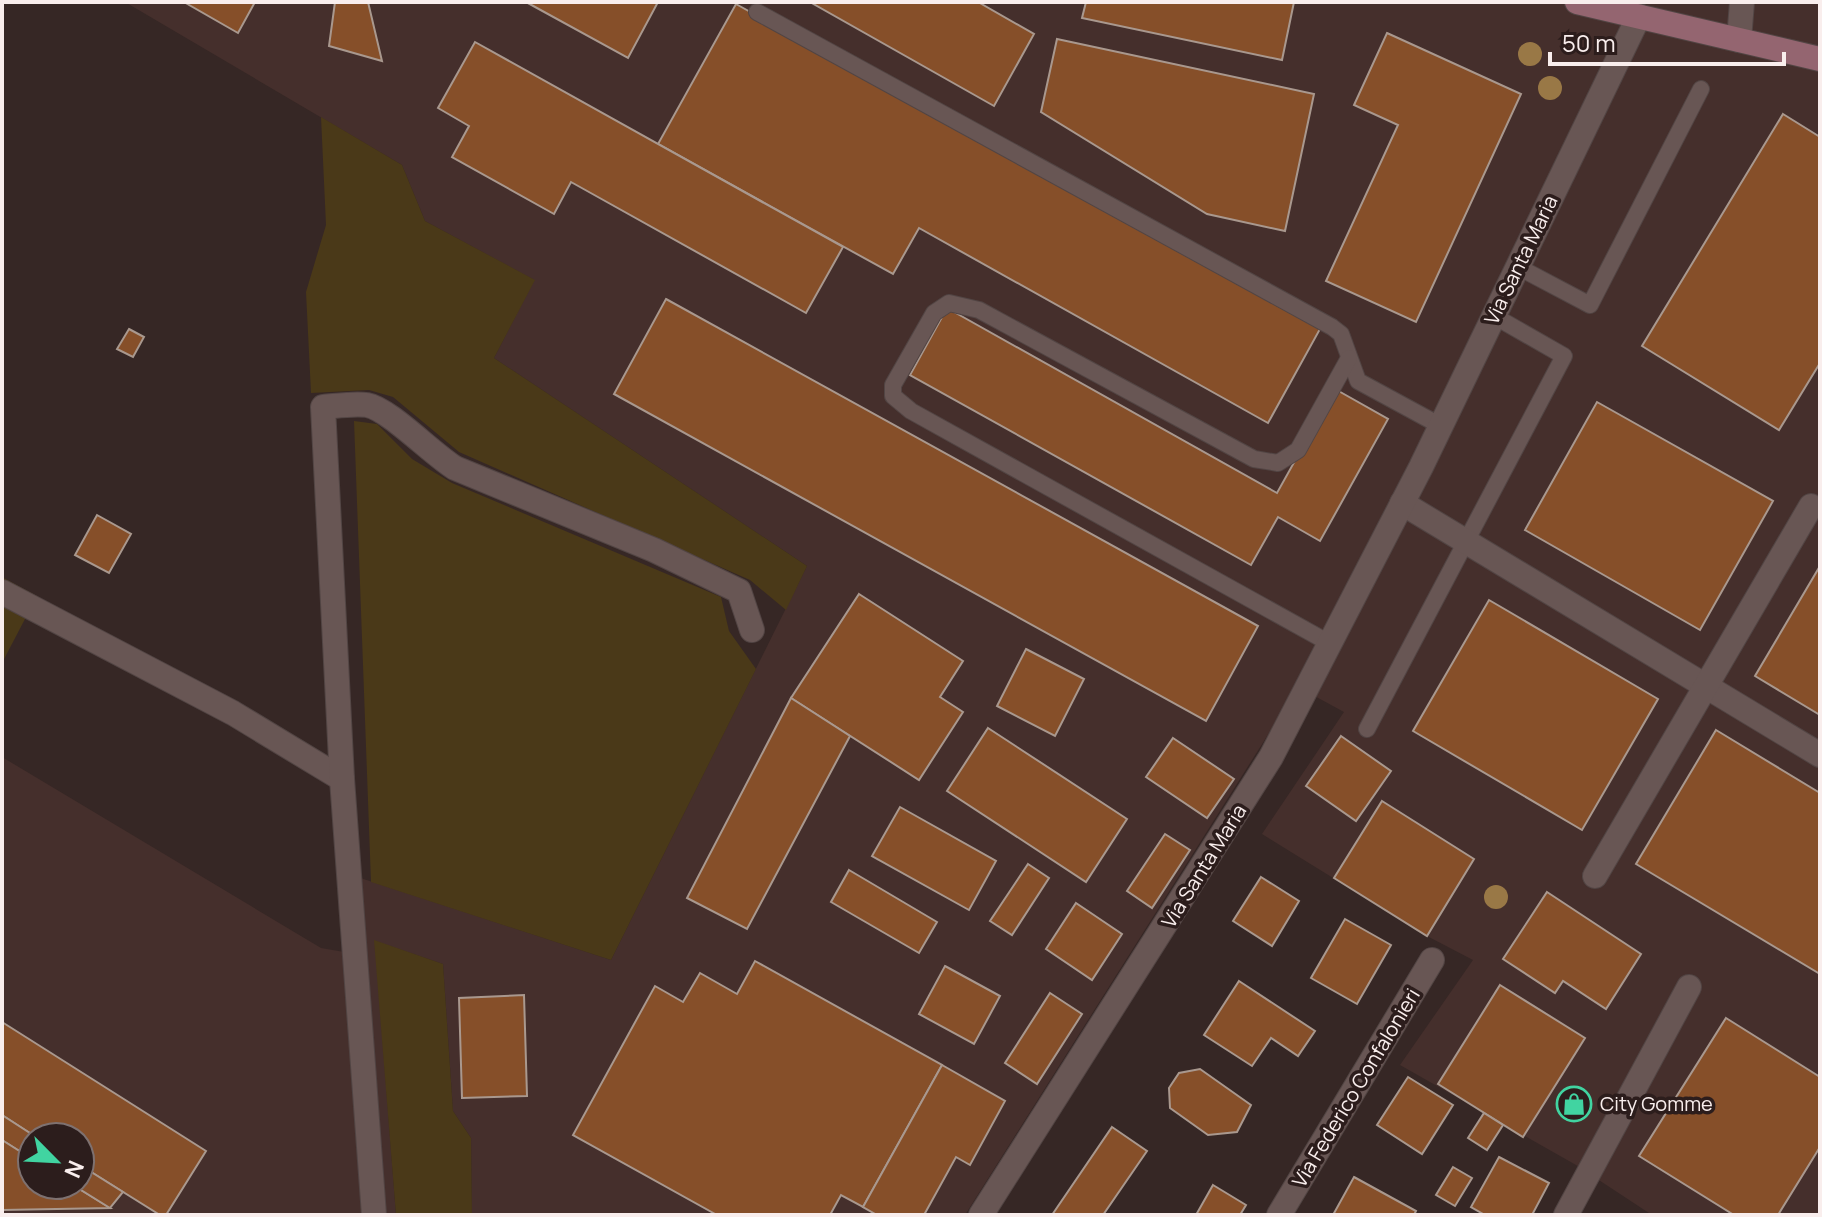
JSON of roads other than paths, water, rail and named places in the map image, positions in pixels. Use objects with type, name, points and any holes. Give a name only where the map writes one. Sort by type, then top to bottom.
[{"type":"street","points":[[1577,2],[1820,59]]},
{"type":"street","points":[[1739,40],[1742,2]]},
{"type":"street","name":"Via Santa Maria","points":[[981,1215],[1249,795],[1331,644],[1441,426],[1639,16]]},
{"type":"street","points":[[374,1215],[342,779],[323,407],[368,405],[389,415],[430,453],[455,468],[654,550],[739,591],[752,630]]},
{"type":"street","points":[[1402,503],[1820,755]]},
{"type":"street","points":[[1595,876],[1811,506]]},
{"type":"street","points":[[2,592],[233,713],[342,779]]},
{"type":"street","name":"Via Federico Confalonieri","points":[[1279,1215],[1432,960]]},
{"type":"street","points":[[1566,1215],[1689,987]]},
{"type":"lane","points":[[757,12],[1332,327],[1341,334],[1358,381],[1441,426]]},
{"type":"lane","points":[[1518,267],[1590,305],[1701,89]]},
{"type":"lane","points":[[1331,644],[911,411],[893,396],[893,385],[934,313],[949,303],[960,304],[979,310],[1254,459],[1278,463],[1298,450],[1349,358]]},
{"type":"lane","points":[[1367,729],[1564,356],[1494,316]]},
{"type":"place","name":"City Gomme","points":[[1574,1104]]}]
